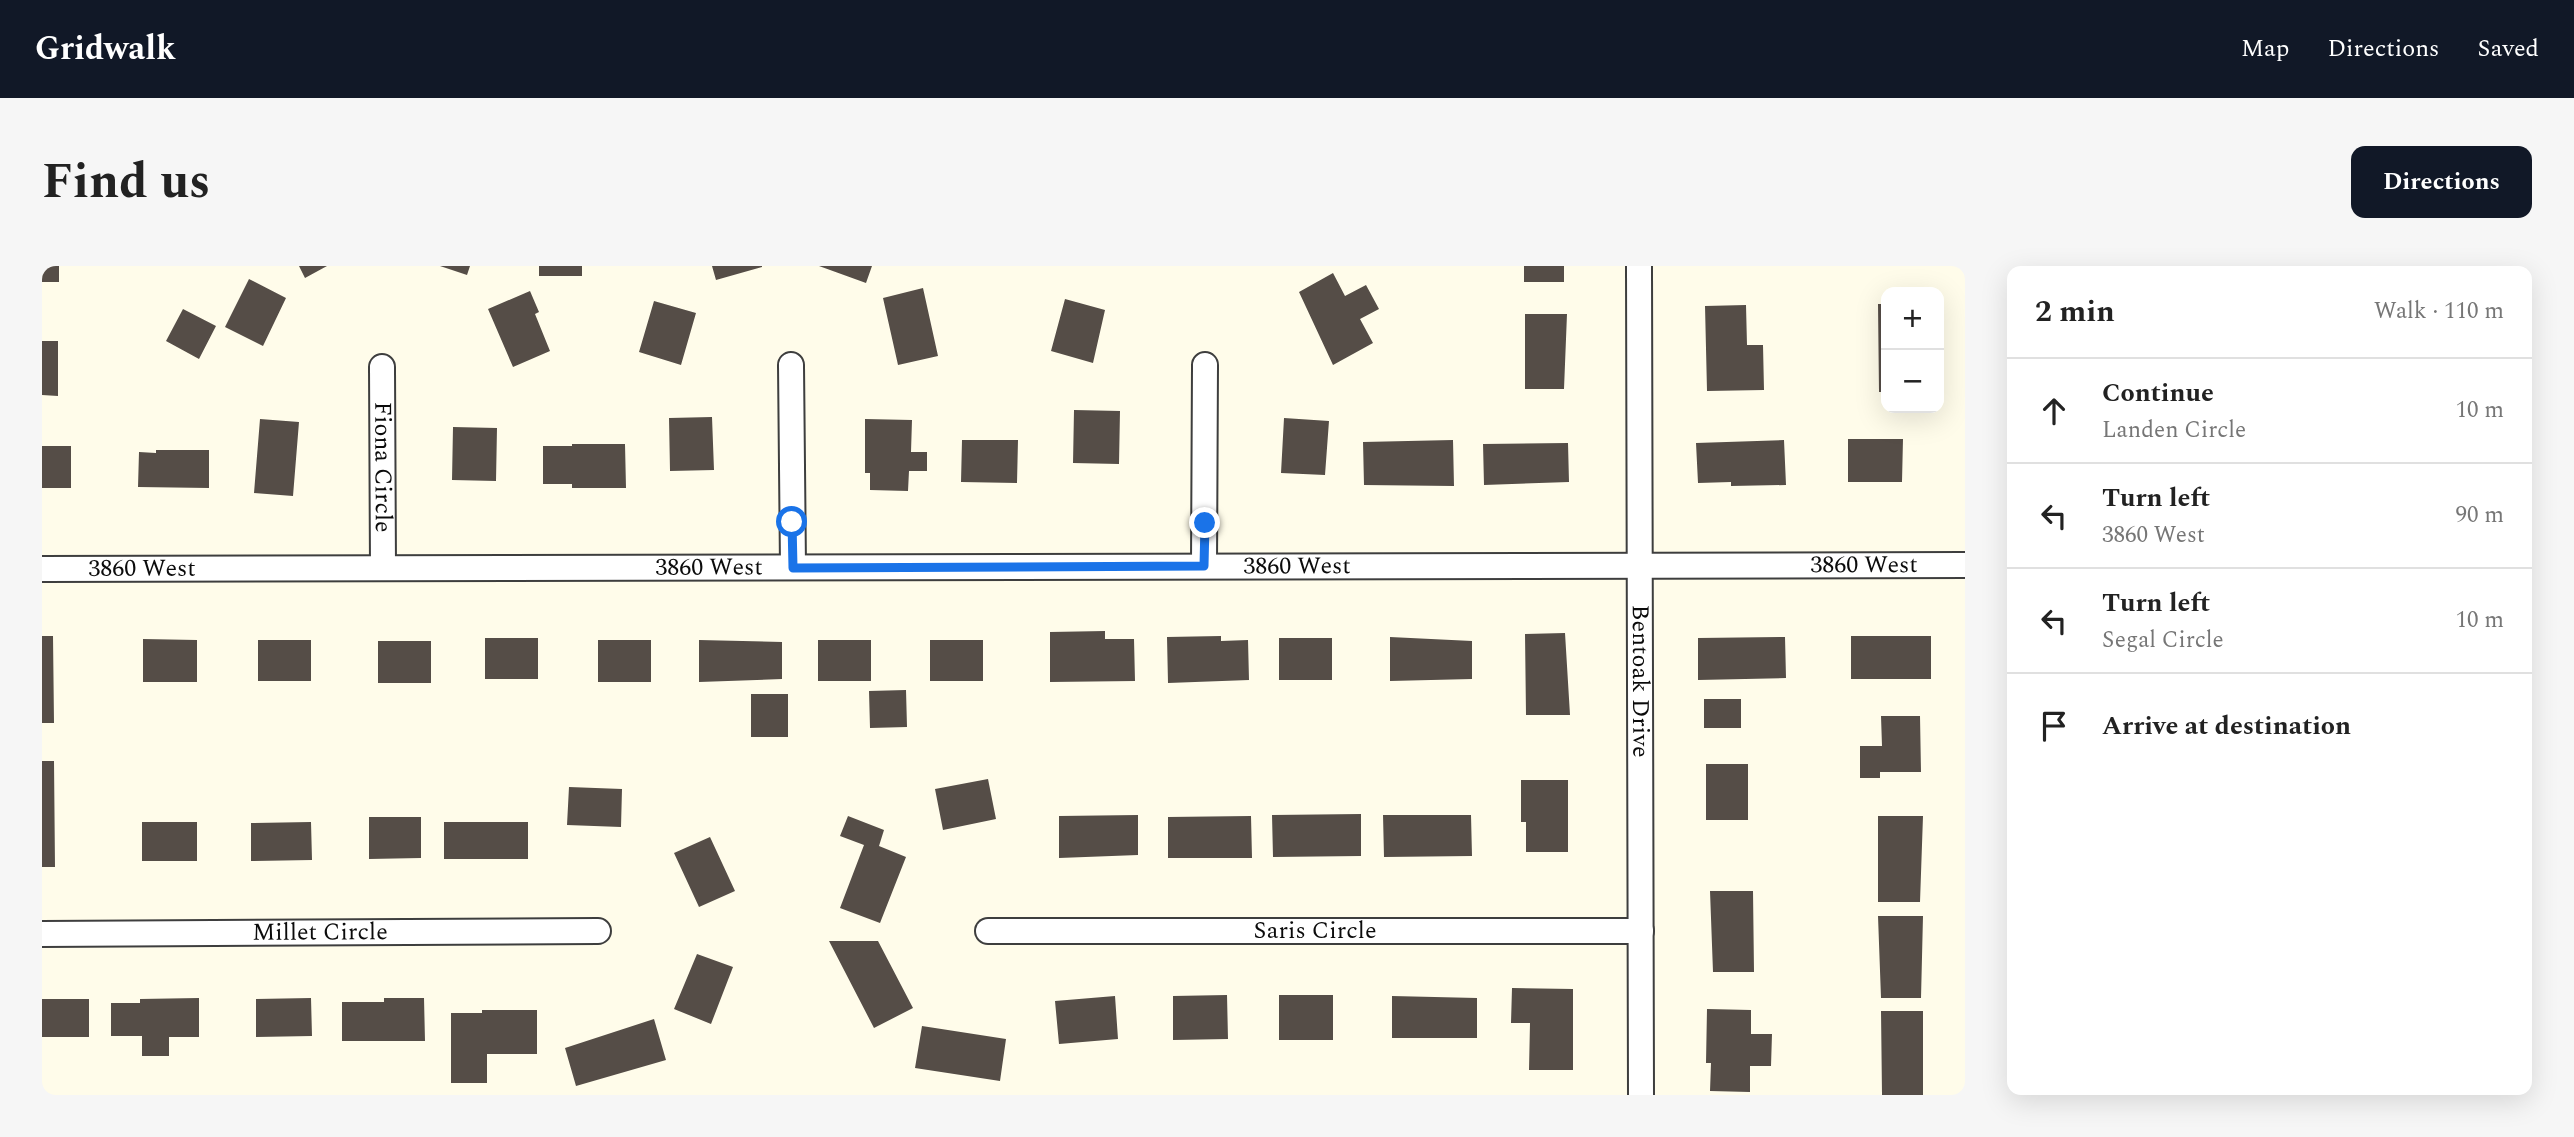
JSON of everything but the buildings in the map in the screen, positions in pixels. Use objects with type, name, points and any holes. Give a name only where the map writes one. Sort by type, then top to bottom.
[{"type":"street","name":"Bentoak Drive","points":[[1639,266],[1641,1095]]},
{"type":"street","points":[[791,365],[793,568]]},
{"type":"street","points":[[1204,566],[1205,365]]},
{"type":"street","name":"Fiona Circle","points":[[382,367],[383,568]]},
{"type":"street","name":"3860 West","points":[[42,569],[1965,565]]},
{"type":"street","name":"Saris Circle","points":[[988,931],[1641,930]]},
{"type":"street","name":"Millet Circle","points":[[42,934],[598,931]]},
{"type":"route","points":[[792,522],[793,568],[1204,566],[1205,523]]}]
